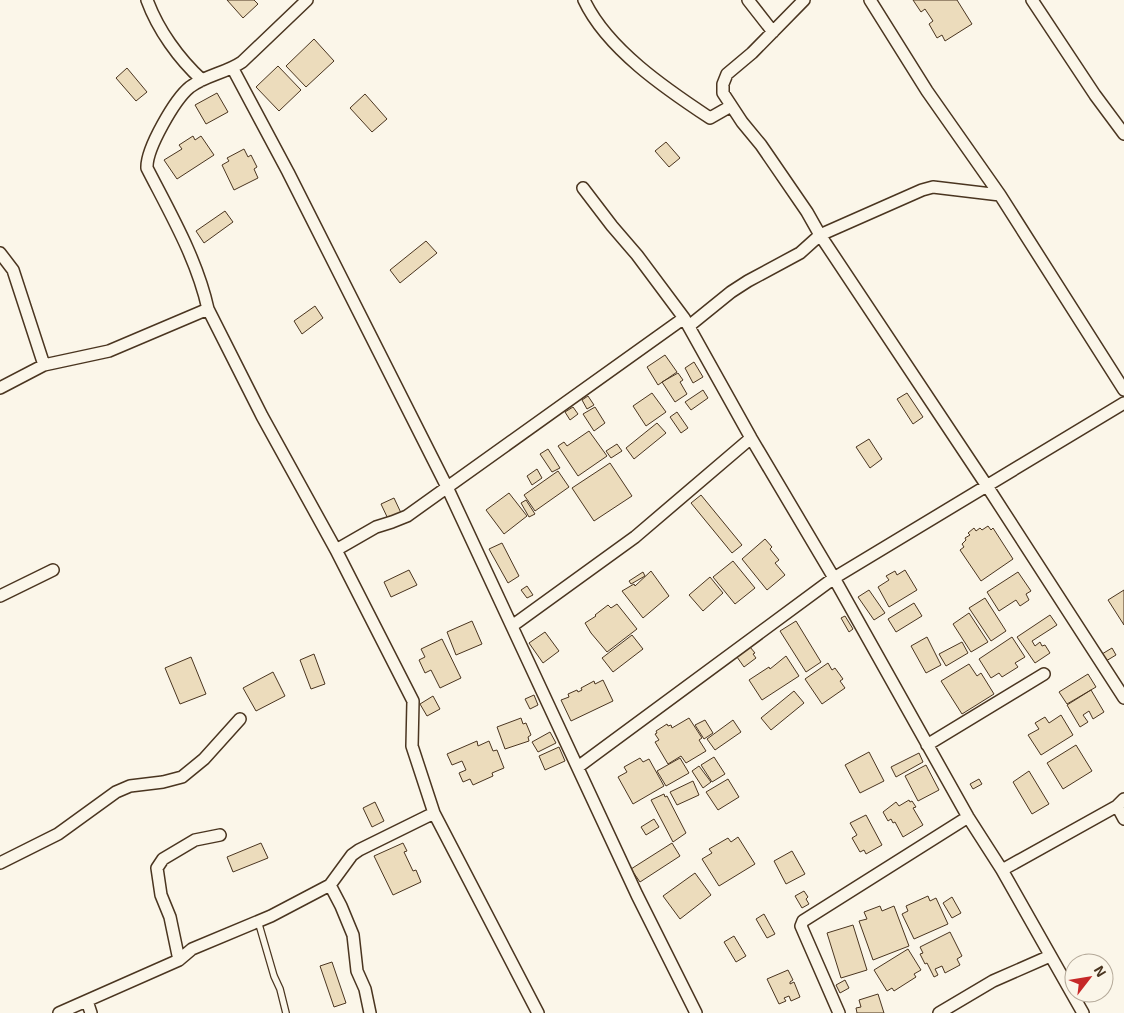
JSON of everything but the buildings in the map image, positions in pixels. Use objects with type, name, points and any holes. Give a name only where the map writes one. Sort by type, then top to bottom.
[{"type":"street","points":[[306,0],[233,69],[202,80],[190,87],[174,105],[149,152],[146,168],[185,243],[208,309],[262,416],[336,550],[413,701],[412,746],[434,813],[538,1013]]},
{"type":"street","points":[[584,0],[593,18],[604,33],[655,80],[710,118],[731,106]]},
{"type":"street","points":[[748,0],[773,32]]},
{"type":"street","points":[[804,0],[728,74],[723,84],[723,93],[807,212],[820,236],[1124,698]]},
{"type":"street","points":[[870,0],[927,91],[1000,195],[1124,390]]},
{"type":"street","points":[[1032,0],[1124,134]]},
{"type":"street","points":[[147,2],[178,53],[202,80]]},
{"type":"street","points":[[233,69],[288,172],[447,487],[636,895],[696,1013]]},
{"type":"street","points":[[583,188],[637,255],[687,322],[751,438],[834,578],[927,745],[1002,870],[1083,1013]]},
{"type":"street","points":[[336,550],[376,527],[407,516],[731,292],[800,253],[820,236],[922,190],[933,188],[1000,195]]},
{"type":"street","points":[[0,253],[13,270],[44,365]]},
{"type":"street","points":[[0,388],[44,365],[109,352],[208,309]]},
{"type":"street","points":[[578,767],[834,578],[1124,404]]},
{"type":"street","points":[[512,626],[635,537],[751,438]]},
{"type":"street","points":[[0,596],[53,570]]},
{"type":"street","points":[[927,745],[1044,674]]},
{"type":"street","points":[[0,863],[58,834],[116,792],[130,786],[163,782],[182,777],[204,759],[240,719]]},
{"type":"street","points":[[1002,870],[1120,802],[1124,819]]},
{"type":"street","points":[[60,1013],[179,960],[192,949],[258,921],[330,885],[352,854],[434,813]]},
{"type":"street","points":[[839,1013],[801,926],[803,921],[968,816]]},
{"type":"street","points":[[179,960],[170,917],[161,895],[157,868],[163,859],[194,840],[220,836]]},
{"type":"street","points":[[330,885],[353,935],[357,971],[365,989],[370,1013]]},
{"type":"street","points":[[939,1013],[993,981],[1050,956]]},
{"type":"street","points":[[87,1001],[91,1013]]},
{"type":"lane","points":[[258,921],[286,1013]]}]
